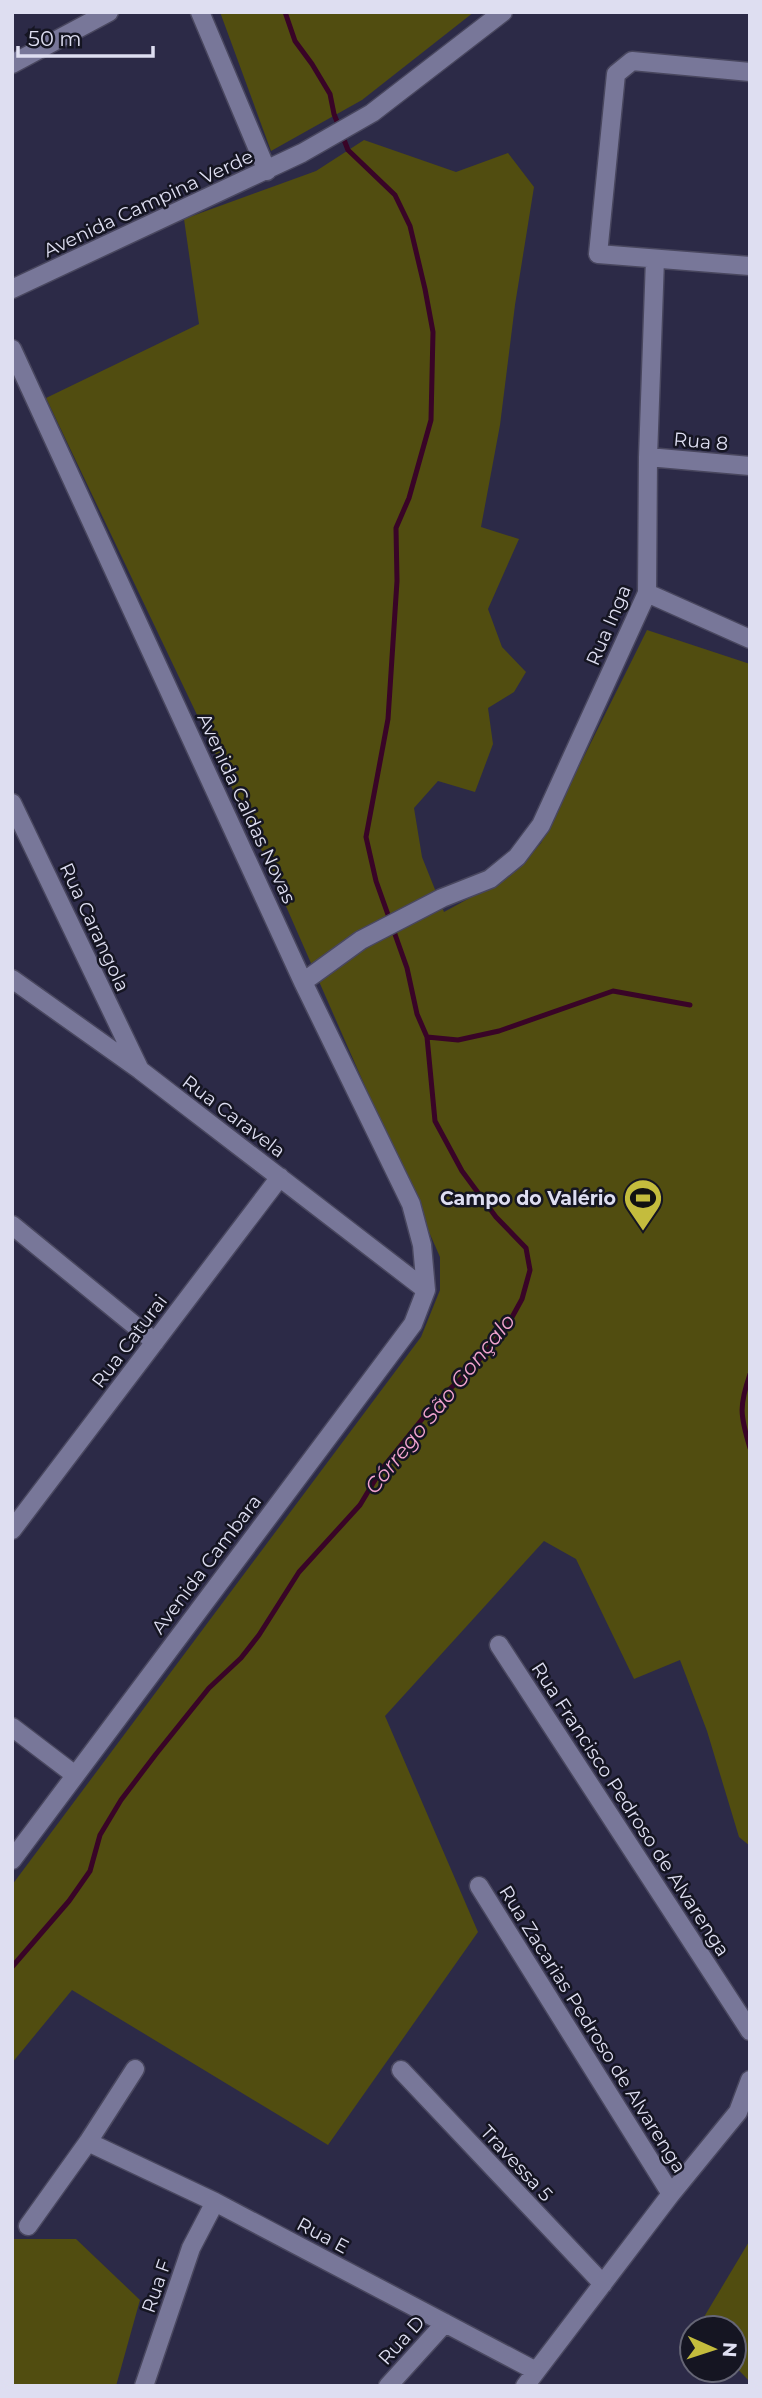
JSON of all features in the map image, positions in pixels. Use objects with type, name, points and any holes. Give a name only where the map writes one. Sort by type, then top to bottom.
[{"type":"street","points":[[12,64],[109,12]]},
{"type":"street","points":[[200,12],[267,171]]},
{"type":"street","name":"Avenida Campina Verde","points":[[12,289],[302,153],[372,113],[503,12]]},
{"type":"street","points":[[750,72],[632,61],[616,74],[598,253],[750,266]]},
{"type":"street","name":"Rua Inga","points":[[303,982],[361,940],[442,898],[490,879],[517,857],[541,825],[647,593],[654,259]]},
{"type":"street","name":"Avenida Caldas Novas","points":[[12,349],[303,982],[411,1204],[422,1245],[426,1290]]},
{"type":"street","name":"Rua 8","points":[[648,457],[750,466]]},
{"type":"street","points":[[647,593],[750,639]]},
{"type":"street","name":"Rua Carangola","points":[[12,803],[140,1070]]},
{"type":"street","name":"Rua Caravela","points":[[12,979],[140,1070],[426,1290]]},
{"type":"street","name":"Rua Caturai","points":[[12,1530],[280,1177]]},
{"type":"street","points":[[12,1225],[155,1342]]},
{"type":"street","name":"Avenida Cambara","points":[[12,1860],[412,1324],[426,1290]]},
{"type":"street","name":"Rua Francisco Pedroso de Alvarenga","points":[[499,1645],[750,2031]]},
{"type":"street","points":[[12,1727],[75,1775]]},
{"type":"street","name":"Rua Zacarias Pedroso de Alvarenga","points":[[479,1886],[671,2194]]},
{"type":"street","points":[[28,2227],[135,2069]]},
{"type":"street","name":"Travessa 5","points":[[401,2070],[603,2284]]},
{"type":"street","points":[[525,2386],[671,2194],[738,2112],[750,2081]]},
{"type":"street","name":"Rua E","points":[[88,2142],[215,2203],[536,2371]]},
{"type":"street","name":"Rua F","points":[[144,2386],[191,2248],[215,2203]]},
{"type":"street","name":"Rua D","points":[[388,2386],[445,2323]]},
{"type":"shaded area","points":[[220,12],[474,12],[362,100],[271,151]]},
{"type":"shaded area","points":[[364,140],[456,172],[508,153],[534,187],[515,305],[500,425],[481,527],[519,539],[488,609],[502,647],[526,672],[514,692],[488,708],[493,744],[475,792],[438,781],[414,808],[422,857],[444,912],[510,876],[541,843],[647,630],[750,664],[750,1846],[739,1837],[707,1731],[680,1660],[634,1679],[576,1559],[544,1541],[385,1716],[478,1932],[328,2145],[72,1990],[12,2063],[12,1885],[421,1337],[440,1290],[440,1257],[260,847],[46,398],[199,324],[184,219],[316,171]]},
{"type":"shaded area","points":[[12,2239],[76,2239],[140,2300],[116,2386],[12,2386]]},
{"type":"shaded area","points":[[750,2240],[750,2382],[748,2314],[706,2314]]},
{"type":"waterway","name":"Córrego São Gonçalo","points":[[12,1967],[69,1901],[90,1871],[100,1835],[121,1800],[156,1754],[209,1688],[241,1658],[299,1572],[360,1505],[381,1470],[436,1402],[469,1371],[505,1330],[522,1299],[530,1270],[526,1248],[496,1217],[462,1171],[435,1121],[427,1037],[417,1014],[407,968],[376,881],[366,837],[388,719],[397,581],[396,528],[409,498],[431,420],[433,332],[425,289],[410,226],[395,195],[348,150],[334,114],[330,94],[295,41],[285,12]]},
{"type":"waterway","points":[[427,1037],[458,1040],[499,1031],[613,991],[690,1005]]},
{"type":"waterway","points":[[750,1374],[742,1411],[750,1448]]},
{"type":"place","name":"Campo do Valério","points":[[643,1232]]}]
